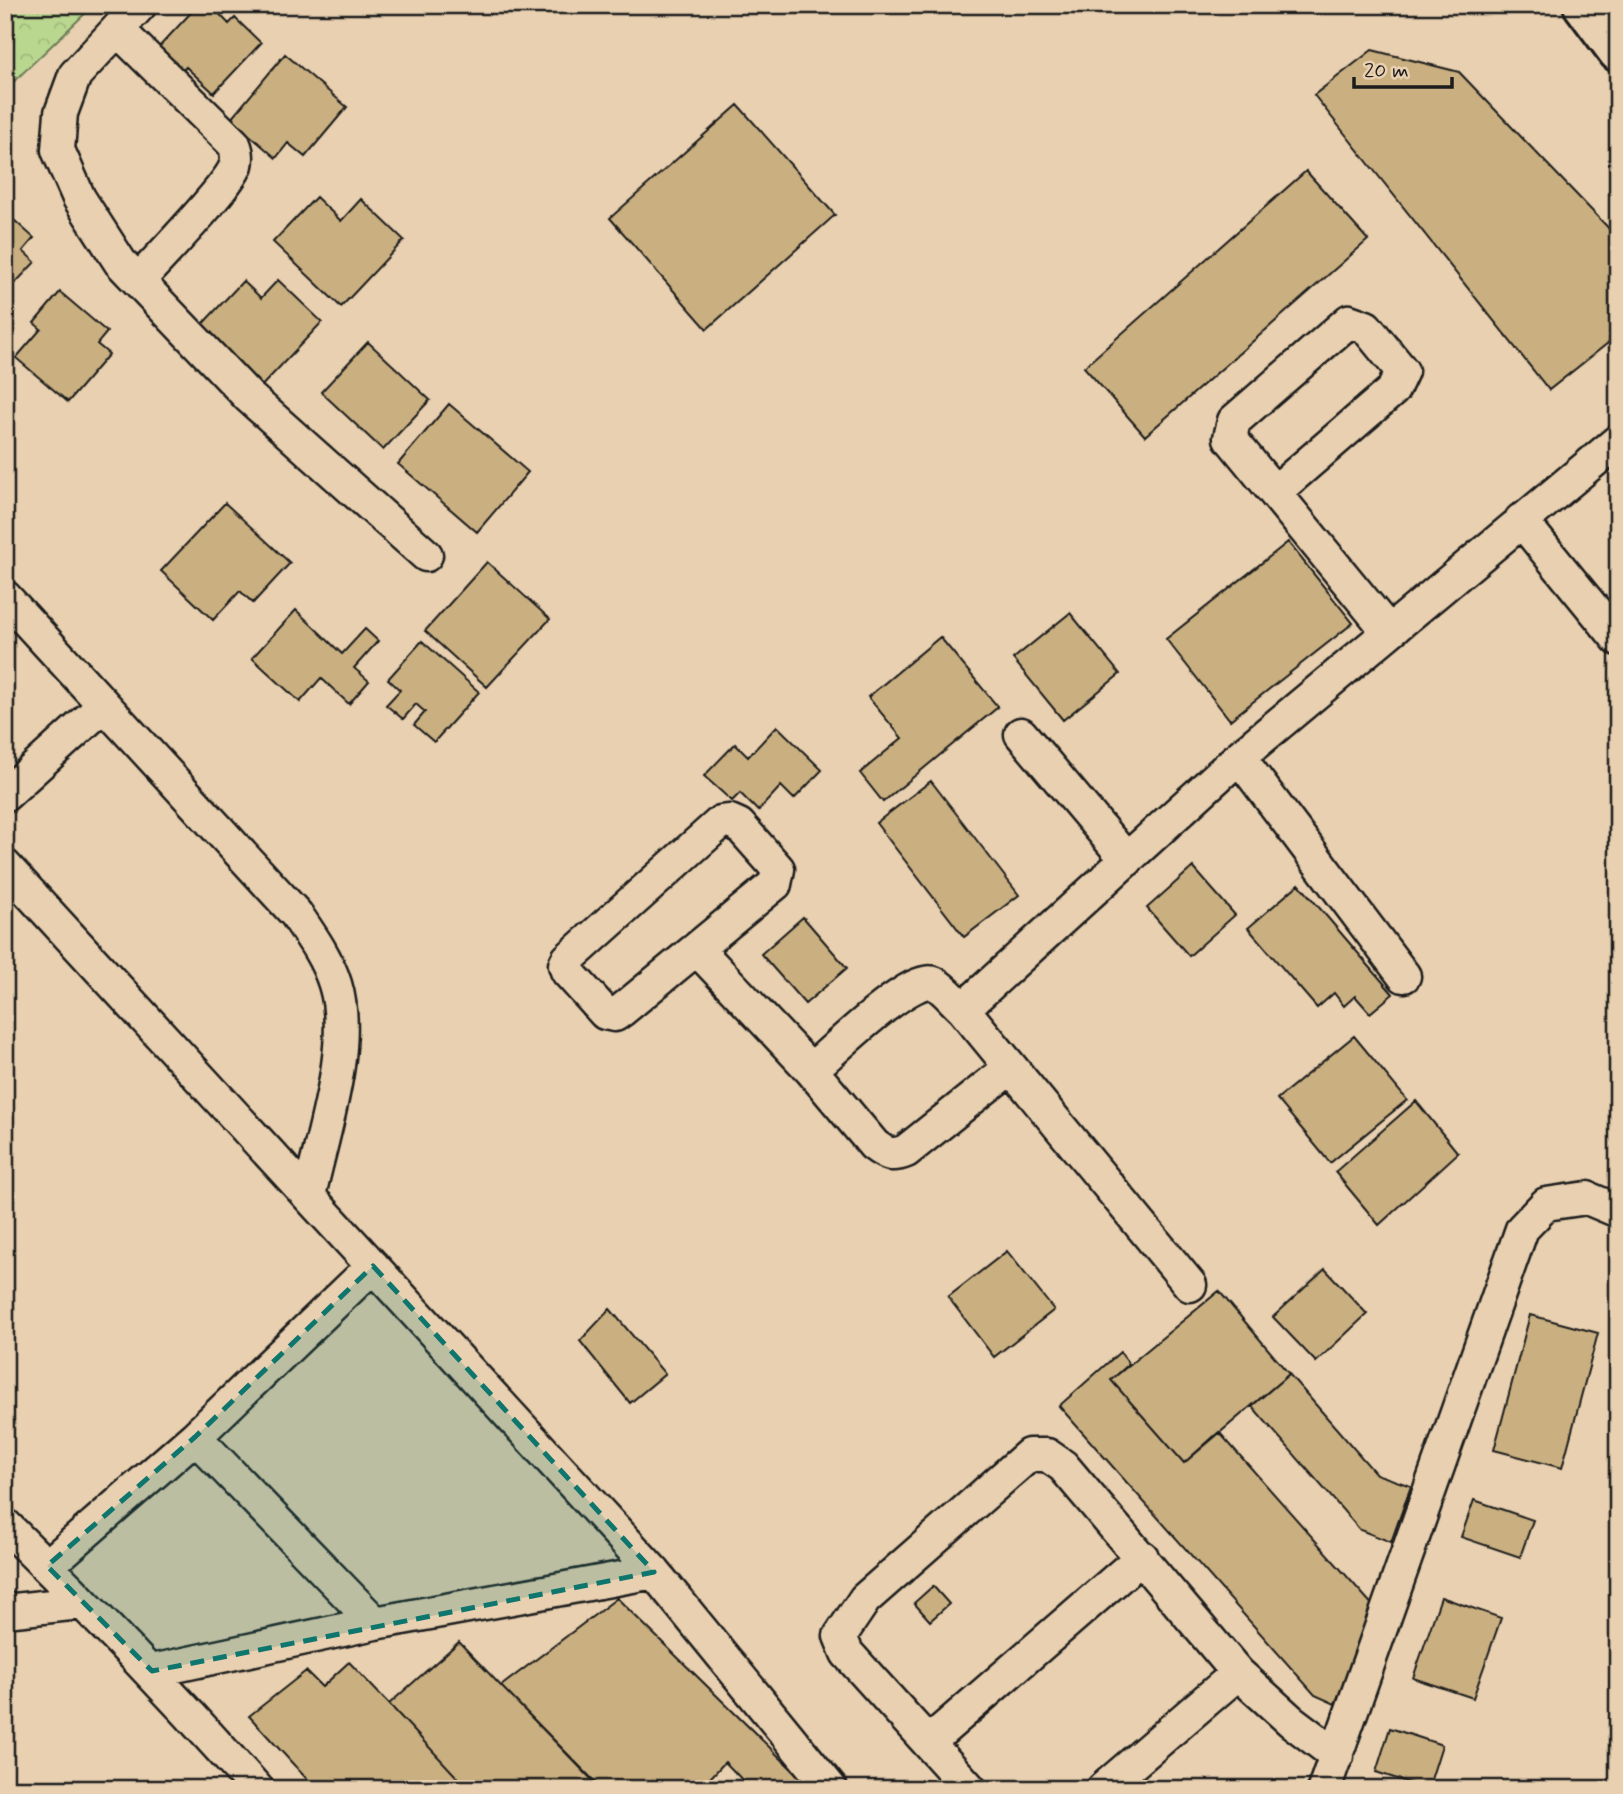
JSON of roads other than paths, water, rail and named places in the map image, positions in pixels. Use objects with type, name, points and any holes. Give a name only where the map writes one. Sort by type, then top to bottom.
[{"type":"main road","points":[[1583,5],[1618,52]]},
{"type":"street","points":[[140,5],[75,75],[61,113],[58,150],[79,198],[120,262],[249,397],[426,555]]},
{"type":"street","points":[[118,30],[234,144],[237,153],[236,167],[221,187],[138,281]]},
{"type":"street","points":[[1276,491],[1399,381],[1402,371],[1366,327],[1359,323],[1349,321],[1234,421],[1230,438],[1389,632]]},
{"type":"street","points":[[962,1009],[1239,757],[1618,441]]},
{"type":"street","points":[[1521,520],[1618,639]]},
{"type":"street","points":[[5,597],[296,914],[332,975],[340,1010],[339,1056],[309,1196]]},
{"type":"street","points":[[5,796],[103,706]]},
{"type":"street","points":[[1021,734],[1127,860]]},
{"type":"street","points":[[1239,757],[1404,976]]},
{"type":"street","points":[[730,821],[739,825],[778,869],[775,884],[697,949],[615,1015],[605,1013],[565,965],[721,822],[730,821]]},
{"type":"street","points":[[5,866],[654,1572],[831,1789]]},
{"type":"street","points":[[697,949],[811,1070],[874,1146],[886,1154],[896,1155],[906,1151],[1010,1068]]},
{"type":"street","points":[[811,1070],[903,991],[922,981],[933,983],[962,1009],[1190,1285]]},
{"type":"street","points":[[1324,1789],[1522,1229],[1546,1204],[1587,1198],[1618,1211]]},
{"type":"street","points":[[47,1566],[195,1437],[373,1266]]},
{"type":"street","points":[[195,1437],[375,1623]]},
{"type":"street","points":[[970,1789],[930,1741],[847,1653],[840,1636],[865,1600],[1029,1455],[1046,1455],[1063,1466],[1238,1673],[1291,1721],[1337,1756]]},
{"type":"street","points":[[5,1525],[80,1603],[152,1671],[257,1789]]},
{"type":"street","points":[[930,1741],[1142,1557]]},
{"type":"street","points":[[152,1671],[375,1623],[654,1572]]},
{"type":"street","points":[[5,1611],[80,1603]]},
{"type":"street","points":[[1103,1789],[1238,1673]]}]
